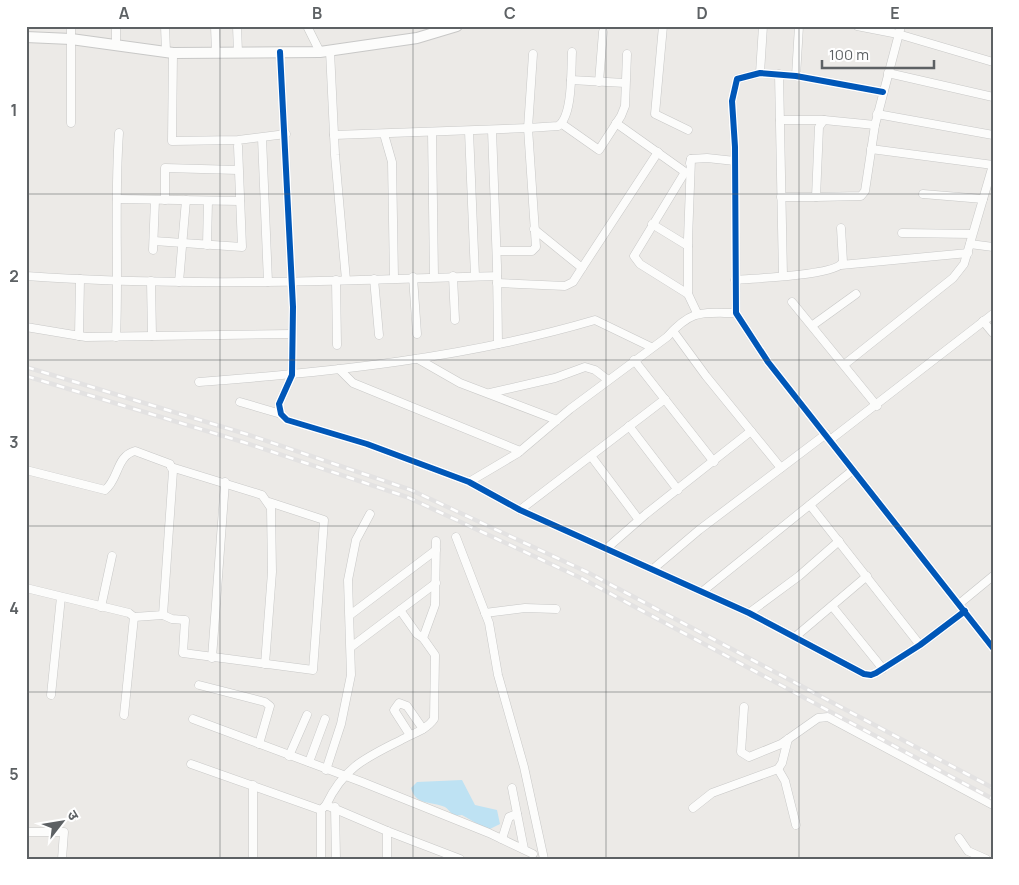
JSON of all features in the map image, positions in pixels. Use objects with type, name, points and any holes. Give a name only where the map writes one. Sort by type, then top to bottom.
[{"type":"street","points":[[70,26],[71,123]]},
{"type":"street","points":[[116,26],[116,45]]},
{"type":"street","points":[[165,26],[170,52],[172,140],[262,138],[286,134]]},
{"type":"street","points":[[215,26],[216,53]]},
{"type":"street","points":[[237,26],[238,53]]},
{"type":"street","points":[[307,26],[325,51],[346,280]]},
{"type":"street","points":[[26,37],[71,39],[170,52],[325,51],[417,38],[457,26]]},
{"type":"street","points":[[663,26],[655,114],[688,130]]},
{"type":"street","points":[[760,73],[763,26]]},
{"type":"street","points":[[796,76],[799,26]]},
{"type":"street","points":[[856,26],[900,30],[993,62]]},
{"type":"street","points":[[781,198],[861,196],[865,191],[877,114],[900,30]]},
{"type":"street","points":[[599,82],[603,32]]},
{"type":"street","points":[[280,52],[286,134],[292,282],[292,375],[279,404],[281,414]]},
{"type":"street","points":[[334,136],[558,126],[562,124],[568,110],[572,52]]},
{"type":"street","points":[[497,251],[532,251],[536,247],[528,128],[533,54]]},
{"type":"street","points":[[562,124],[599,150],[624,106],[626,54]]},
{"type":"street","points":[[883,92],[779,74],[760,73],[737,79],[732,101],[735,161],[736,313],[768,362],[993,648]]},
{"type":"street","points":[[888,73],[993,97]]},
{"type":"street","points":[[779,74],[783,276]]},
{"type":"street","points":[[571,80],[626,83]]},
{"type":"street","points":[[877,114],[993,135]]},
{"type":"street","points":[[780,120],[824,120],[875,125]]},
{"type":"street","points":[[816,197],[819,127],[824,120]]},
{"type":"street","points":[[616,123],[685,172]]},
{"type":"street","points":[[492,130],[497,251],[498,344]]},
{"type":"street","points":[[469,131],[474,276]]},
{"type":"street","points":[[432,132],[434,277]]},
{"type":"street","points":[[116,337],[119,280],[117,200],[119,133]]},
{"type":"street","points":[[384,134],[392,162],[394,278]]},
{"type":"street","points":[[262,138],[268,282]]},
{"type":"street","points":[[155,200],[154,245],[182,243],[242,247],[238,146]]},
{"type":"street","points":[[845,364],[953,278],[964,264],[993,165],[871,149]]},
{"type":"street","points":[[26,276],[179,282],[292,282],[474,276],[565,286],[573,282],[658,152]]},
{"type":"street","points":[[691,159],[707,158],[735,161]]},
{"type":"street","points":[[688,294],[640,264],[634,256],[691,159]]},
{"type":"street","points":[[691,159],[688,294],[697,313]]},
{"type":"street","points":[[165,200],[165,168],[238,170]]},
{"type":"street","points":[[923,194],[983,199]]},
{"type":"street","points":[[117,200],[240,201]]},
{"type":"street","points":[[179,282],[186,200]]},
{"type":"street","points":[[206,245],[208,201]]},
{"type":"street","points":[[652,224],[688,246]]},
{"type":"street","points":[[841,228],[842,265]]},
{"type":"street","points":[[534,229],[582,268]]},
{"type":"street","points":[[902,233],[972,234]]},
{"type":"street","points":[[735,280],[830,270],[842,265],[969,248],[993,247]]},
{"type":"street","points":[[453,276],[455,320]]},
{"type":"street","points":[[413,277],[417,334]]},
{"type":"street","points":[[79,336],[80,279]]},
{"type":"street","points":[[374,279],[379,335]]},
{"type":"street","points":[[336,280],[337,345]]},
{"type":"street","points":[[151,281],[152,336]]},
{"type":"street","points":[[813,325],[856,294]]},
{"type":"street","points":[[792,302],[845,364],[877,406]]},
{"type":"street","points":[[469,482],[520,451],[556,420],[673,331],[679,324],[697,313],[736,313]]},
{"type":"street","points":[[653,569],[699,530],[781,468],[877,406],[993,314]]},
{"type":"street","points":[[199,382],[292,375],[418,359],[498,344],[595,320],[651,347]]},
{"type":"street","points":[[983,321],[993,333]]},
{"type":"street","points":[[26,327],[79,336],[116,337],[292,334]]},
{"type":"street","points":[[673,331],[781,468]]},
{"type":"street","points":[[418,359],[460,383],[556,420]]},
{"type":"street","points":[[634,360],[714,462]]},
{"type":"street","points":[[490,393],[555,378],[585,367],[595,370],[608,380]]},
{"type":"street","points":[[339,369],[353,383],[520,451]]},
{"type":"street","points":[[520,510],[665,399]]},
{"type":"street","points":[[240,402],[281,414],[287,420],[367,444],[469,482],[520,510],[704,591],[864,674],[871,676],[883,669],[920,645],[965,611]]},
{"type":"street","points":[[629,426],[678,490]]},
{"type":"street","points":[[606,549],[639,520],[751,431]]},
{"type":"street","points":[[26,470],[105,490],[111,485],[124,457],[135,451],[158,458],[171,467],[225,482],[262,495],[269,502],[271,508],[272,572],[265,664]]},
{"type":"street","points":[[591,456],[639,520]]},
{"type":"street","points":[[163,615],[173,471],[171,467]]},
{"type":"street","points":[[704,591],[853,470]]},
{"type":"street","points":[[212,658],[225,482]]},
{"type":"street","points":[[26,588],[129,613],[134,617],[163,615],[172,619],[185,620],[183,653],[313,670],[324,520],[269,502]]},
{"type":"street","points":[[810,505],[920,645]]},
{"type":"street","points":[[326,770],[347,699],[351,675],[352,647],[348,580],[356,540],[370,514]]},
{"type":"street","points":[[456,537],[489,623],[506,706],[524,767],[544,859]]},
{"type":"street","points":[[423,638],[434,613],[436,541]]},
{"type":"street","points":[[749,613],[800,576],[839,541]]},
{"type":"street","points":[[350,615],[436,550]]},
{"type":"street","points":[[101,607],[112,556]]},
{"type":"street","points":[[795,637],[867,576]]},
{"type":"street","points":[[959,604],[993,576]]},
{"type":"street","points":[[352,647],[436,583]]},
{"type":"street","points":[[51,695],[61,597]]},
{"type":"street","points":[[832,606],[883,669]]},
{"type":"street","points":[[485,613],[525,608],[556,608]]},
{"type":"street","points":[[321,859],[324,807],[342,777],[360,761],[423,729],[434,720],[435,655],[400,610]]},
{"type":"street","points":[[124,715],[134,617]]},
{"type":"street","points":[[199,685],[265,702],[270,706],[259,744]]},
{"type":"street","points":[[410,735],[394,710],[399,703],[407,706],[423,729]]},
{"type":"street","points":[[744,707],[741,752],[744,756],[749,757],[788,738],[818,718],[828,716],[993,805]]},
{"type":"street","points":[[289,756],[307,715]]},
{"type":"street","points":[[192,719],[309,762],[342,777],[362,782],[502,839],[533,854]]},
{"type":"street","points":[[309,762],[324,719]]},
{"type":"street","points":[[693,808],[712,793],[778,769],[782,763],[788,738]]},
{"type":"street","points":[[191,764],[324,807],[335,807],[387,832],[460,859]]},
{"type":"street","points":[[778,769],[785,781],[796,824]]},
{"type":"street","points":[[252,785],[252,859]]},
{"type":"street","points":[[512,788],[524,849]]},
{"type":"street","points":[[335,807],[336,859]]},
{"type":"street","points":[[502,839],[509,817],[517,814]]},
{"type":"street","points":[[26,832],[64,832],[62,859]]},
{"type":"street","points":[[387,832],[387,859]]},
{"type":"street","points":[[959,838],[968,851],[986,859]]},
{"type":"water","points":[[462,780],[475,805],[497,810],[500,824],[488,830],[462,815],[454,816],[445,807],[416,798],[411,788],[417,782]]},
{"type":"railway","points":[[26,367],[246,434],[411,490],[587,572],[993,788]]},
{"type":"railway","points":[[26,376],[243,442],[407,497],[583,579],[993,799]]},
{"type":"cycle path","points":[[280,52],[293,307],[292,375],[279,404],[281,414],[287,420],[367,444],[469,482],[520,510],[749,613],[864,674],[871,675],[876,673],[920,645],[965,611]]},
{"type":"cycle path","points":[[883,92],[796,76],[760,73],[737,79],[732,101],[735,147],[736,313],[768,362],[993,648]]}]
